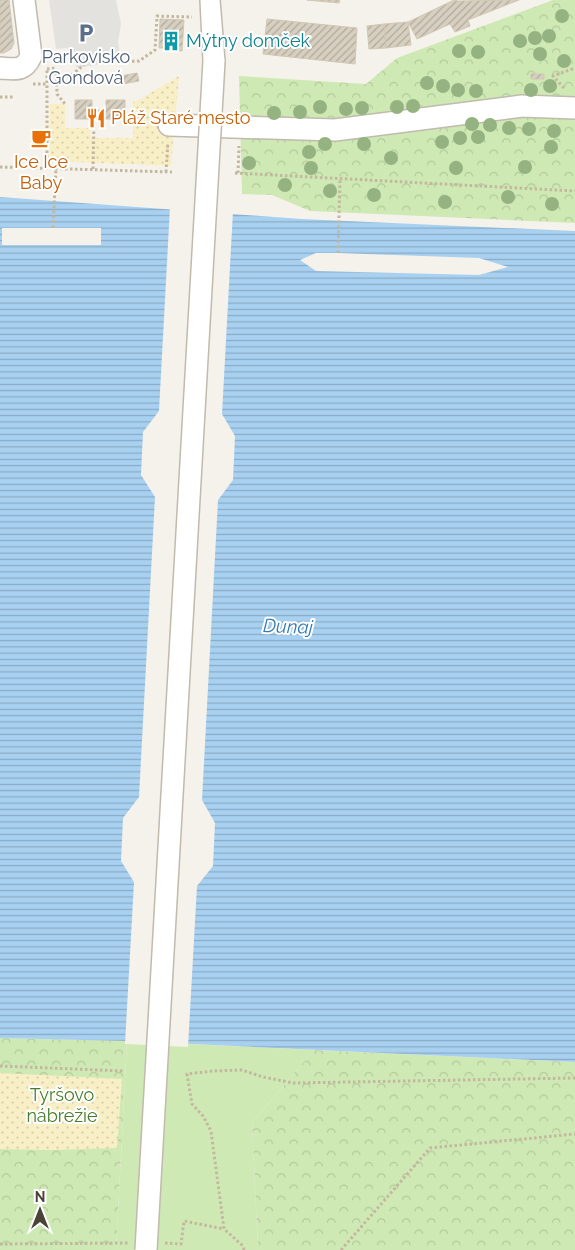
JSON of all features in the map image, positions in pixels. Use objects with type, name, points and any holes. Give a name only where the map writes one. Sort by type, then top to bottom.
[{"type":"street","points":[[0,68],[19,69],[28,64],[31,56],[24,0]]},
{"type":"street","points":[[169,126],[335,130],[572,101]]},
{"type":"lane","points":[[141,1250],[214,60],[206,0]]},
{"type":"lane","points":[[151,1250],[214,60],[214,0]]},
{"type":"path","points":[[107,62],[139,60],[155,50],[157,16],[193,17]]},
{"type":"path","points":[[57,77],[70,76],[84,65]]},
{"type":"path","points":[[47,168],[47,69],[56,68],[57,94],[65,104]]},
{"type":"path","points":[[572,101],[553,76],[575,68]]},
{"type":"path","points":[[0,97],[13,97]]},
{"type":"path","points":[[93,169],[94,122]]},
{"type":"path","points":[[166,172],[169,126]]},
{"type":"path","points":[[240,128],[237,173],[575,191]]},
{"type":"path","points":[[0,167],[172,172]]},
{"type":"path","points":[[53,228],[56,168]]},
{"type":"path","points":[[338,253],[340,178]]},
{"type":"path","points":[[0,1066],[124,1071]]},
{"type":"path","points":[[224,1229],[211,1132],[203,1116],[192,1104],[187,1074],[242,1070],[263,1077],[293,1083],[575,1078]]},
{"type":"path","points":[[340,1250],[430,1148],[575,1134]]},
{"type":"path","points":[[181,1244],[184,1221],[224,1229],[243,1246],[244,1250]]},
{"type":"path","points":[[0,1244],[113,1243]]},
{"type":"green space","points":[[553,0],[575,0],[575,223],[310,211],[272,195],[242,194],[239,76],[366,84],[397,58]]},
{"type":"green space","name":"Tyršovo nábrežie","points":[[0,1038],[127,1041],[116,1250],[0,1250]]},
{"type":"green space","points":[[127,1041],[314,1050],[252,1123],[258,1250],[116,1250]]},
{"type":"green space","points":[[314,1050],[575,1062],[575,1250],[258,1250],[252,1123]]},
{"type":"sand","points":[[179,76],[171,166],[52,161],[50,159],[50,104],[65,104],[65,128],[90,128],[91,138],[133,138],[133,101],[137,101]]},
{"type":"sand","points":[[0,1073],[122,1079],[117,1148],[0,1149]]},
{"type":"shaded area","name":"Parkovisko Gondová","points":[[49,0],[116,0],[121,24],[118,42],[121,61],[77,68],[67,48],[56,49]]},
{"type":"water","name":"Dunaj","points":[[0,197],[302,219],[575,231],[575,1062],[127,1041],[0,1038]]},
{"type":"pier","points":[[170,207],[233,211],[222,414],[235,436],[233,480],[218,500],[202,800],[215,823],[213,866],[197,886],[188,1047],[125,1044],[134,882],[121,861],[123,818],[139,797],[155,497],[141,475],[143,432],[159,411]]},
{"type":"pier","points":[[2,228],[101,228],[101,245],[2,245]]},
{"type":"pier","points":[[316,253],[479,258],[508,267],[479,275],[316,271],[300,260]]},
{"type":"building","points":[[0,0],[9,0],[14,43],[11,49],[4,53],[0,53]]},
{"type":"building","points":[[307,0],[339,0],[340,1],[339,3]]},
{"type":"building","points":[[454,0],[519,0],[468,20],[470,26],[455,32],[450,24],[417,39],[408,22]]},
{"type":"building","name":"Mýtny domček","points":[[160,19],[184,20],[182,51],[159,48]]},
{"type":"building","points":[[267,19],[357,28],[355,64],[263,54]]},
{"type":"building","points":[[408,22],[411,45],[386,48],[384,24]]},
{"type":"building","points":[[384,24],[386,48],[369,49],[367,26]]},
{"type":"building","points":[[137,73],[139,81],[117,85],[115,77]]},
{"type":"building","points":[[531,74],[544,74],[544,79],[531,79]]},
{"type":"building","points":[[75,100],[92,100],[92,119],[75,119]]},
{"type":"building","points":[[106,100],[125,100],[125,119],[95,119],[95,110],[106,110]]},
{"type":"place","name":"Parkovisko Gondová","points":[[86,33]]},
{"type":"place","name":"Mýtny domček","points":[[171,41]]},
{"type":"place","name":"Pláž Staré mesto","points":[[96,118]]},
{"type":"place","name":"Ice Ice Baby","points":[[41,138]]}]
